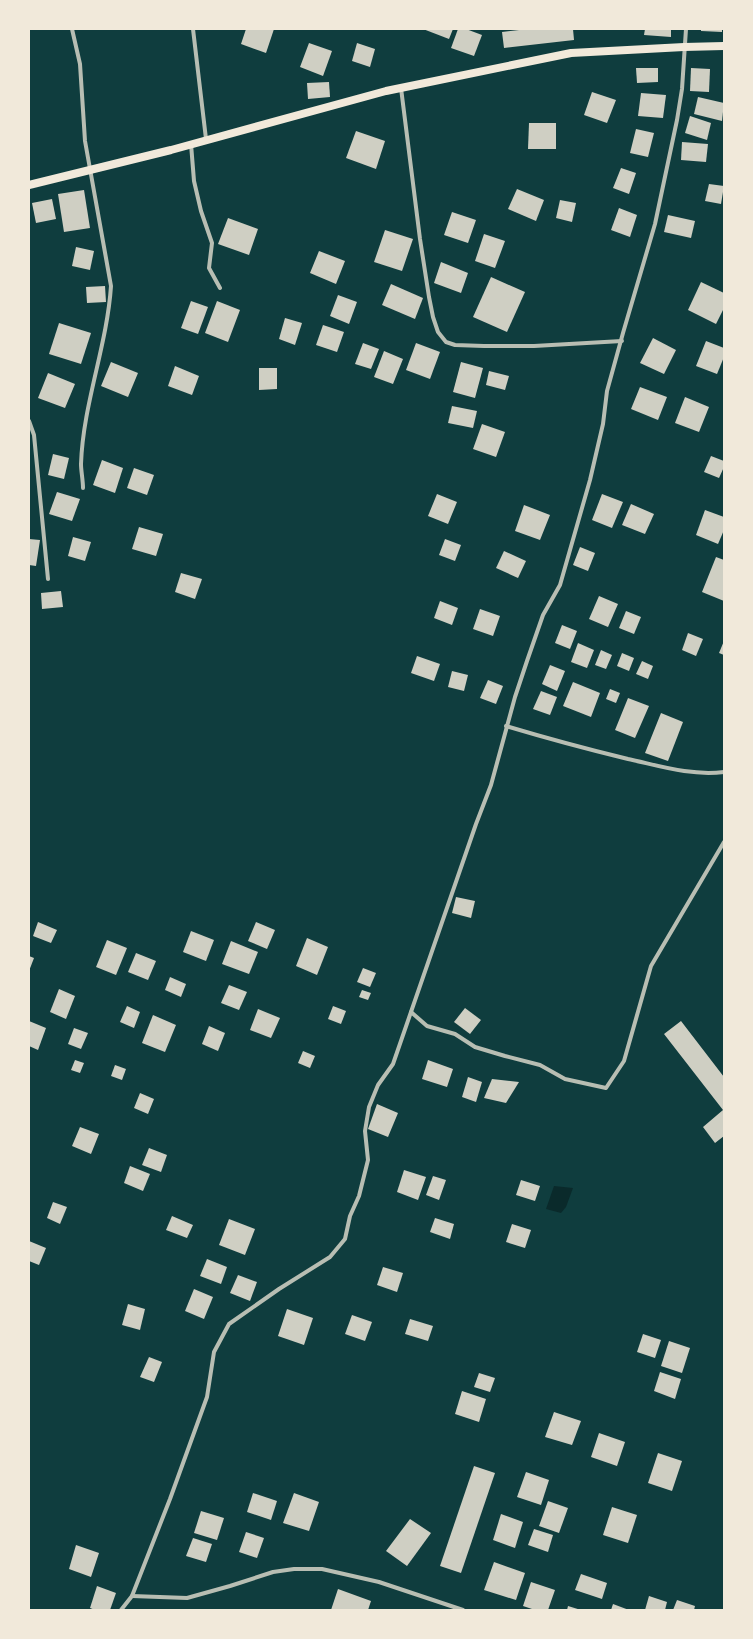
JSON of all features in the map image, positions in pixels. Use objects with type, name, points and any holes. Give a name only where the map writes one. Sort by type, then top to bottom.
[{"type":"main road","points":[[29,185],[171,150],[191,143],[401,88],[571,53],[724,46]]},
{"type":"street","points":[[72,29],[80,64],[85,141],[111,286],[110,307],[85,430],[81,464],[83,488]]},
{"type":"street","points":[[192,29],[206,139]]},
{"type":"street","points":[[121,1610],[132,1596],[170,1499],[207,1397],[214,1352],[229,1324],[279,1289],[330,1257],[345,1239],[350,1216],[359,1196],[368,1160],[365,1131],[369,1107],[378,1085],[393,1064],[473,831],[491,786],[515,697],[543,615],[560,585],[590,480],[603,424],[608,391],[623,333],[655,224],[682,89],[686,29]]},
{"type":"street","points":[[401,88],[420,239],[429,297],[438,332],[446,342],[455,345],[477,346],[534,346],[622,341]]},
{"type":"street","points":[[191,143],[194,182],[201,211],[212,243],[208,268],[220,288]]},
{"type":"street","points":[[29,421],[34,435],[48,579]]},
{"type":"street","points":[[506,726],[562,743],[677,771],[709,774],[724,772]]},
{"type":"street","points":[[411,1012],[427,1026],[455,1034],[475,1047],[540,1065],[565,1079],[606,1088],[624,1061],[651,966],[724,842]]},
{"type":"street","points":[[132,1596],[187,1598],[273,1572],[294,1569],[322,1569],[379,1582],[463,1610]]},
{"type":"water","points":[[554,1186],[573,1188],[566,1207],[561,1213],[546,1209]]},
{"type":"building","points":[[246,29],[274,29],[266,53],[241,44]]},
{"type":"building","points":[[423,29],[453,29],[449,39]]},
{"type":"building","points":[[458,29],[466,29],[482,35],[474,56],[451,48]]},
{"type":"building","points":[[528,29],[573,29],[574,40],[504,48],[502,32]]},
{"type":"building","points":[[645,29],[671,29],[671,37],[644,35]]},
{"type":"building","points":[[701,29],[722,29],[722,32],[701,31]]},
{"type":"building","points":[[309,43],[332,51],[323,76],[300,67]]},
{"type":"building","points":[[357,43],[375,49],[370,67],[352,61]]},
{"type":"building","points":[[636,68],[658,68],[658,82],[637,83]]},
{"type":"building","points":[[691,68],[710,69],[709,92],[690,91]]},
{"type":"building","points":[[329,82],[330,97],[308,99],[307,83]]},
{"type":"building","points":[[592,92],[616,100],[607,123],[584,115]]},
{"type":"building","points":[[641,93],[666,95],[663,118],[638,116]]},
{"type":"building","points":[[698,97],[724,103],[722,121],[694,114]]},
{"type":"building","points":[[690,116],[711,123],[707,140],[685,133]]},
{"type":"building","points":[[529,123],[556,123],[556,149],[528,149]]},
{"type":"building","points":[[636,129],[654,133],[648,157],[630,153]]},
{"type":"building","points":[[356,131],[385,141],[376,169],[346,158]]},
{"type":"building","points":[[682,142],[708,144],[706,162],[681,160]]},
{"type":"building","points":[[621,168],[636,173],[629,194],[613,188]]},
{"type":"building","points":[[709,184],[724,186],[721,204],[705,201]]},
{"type":"building","points":[[517,189],[544,200],[536,221],[508,209]]},
{"type":"building","points":[[84,190],[90,228],[64,232],[58,194]]},
{"type":"building","points":[[52,199],[56,219],[36,223],[32,203]]},
{"type":"building","points":[[560,200],[576,203],[572,222],[556,218]]},
{"type":"building","points":[[619,208],[637,215],[630,237],[611,230]]},
{"type":"building","points":[[452,212],[476,220],[468,243],[444,235]]},
{"type":"building","points":[[668,215],[695,221],[691,238],[664,232]]},
{"type":"building","points":[[228,218],[258,229],[249,255],[218,244]]},
{"type":"building","points":[[385,230],[413,239],[402,271],[374,262]]},
{"type":"building","points":[[484,234],[505,241],[495,268],[475,261]]},
{"type":"building","points":[[76,247],[94,251],[90,270],[72,266]]},
{"type":"building","points":[[319,251],[345,261],[336,284],[310,273]]},
{"type":"building","points":[[441,262],[468,273],[461,293],[434,283]]},
{"type":"building","points":[[491,277],[525,292],[507,332],[473,317]]},
{"type":"building","points":[[701,282],[724,293],[724,308],[716,324],[688,310]]},
{"type":"building","points":[[391,284],[423,298],[415,319],[382,305]]},
{"type":"building","points":[[105,286],[106,302],[87,303],[86,287]]},
{"type":"building","points":[[338,295],[357,302],[349,324],[330,316]]},
{"type":"building","points":[[191,301],[208,307],[198,334],[181,328]]},
{"type":"building","points":[[217,301],[240,310],[228,342],[205,333]]},
{"type":"building","points":[[285,318],[302,323],[295,345],[279,339]]},
{"type":"building","points":[[59,323],[91,333],[81,364],[49,354]]},
{"type":"building","points":[[323,325],[344,332],[337,352],[316,345]]},
{"type":"building","points":[[653,338],[676,350],[664,374],[640,363]]},
{"type":"building","points":[[706,341],[724,348],[724,357],[717,374],[696,366]]},
{"type":"building","points":[[363,343],[379,349],[371,369],[355,364]]},
{"type":"building","points":[[416,343],[440,352],[430,379],[406,370]]},
{"type":"building","points":[[384,351],[403,359],[393,384],[374,377]]},
{"type":"building","points":[[111,362],[138,373],[128,397],[101,386]]},
{"type":"building","points":[[461,362],[483,368],[475,398],[453,392]]},
{"type":"building","points":[[175,366],[199,376],[192,395],[168,386]]},
{"type":"building","points":[[259,368],[277,368],[277,389],[259,390]]},
{"type":"building","points":[[489,371],[509,376],[505,390],[486,385]]},
{"type":"building","points":[[48,373],[75,384],[65,408],[38,398]]},
{"type":"building","points":[[640,387],[667,397],[658,420],[631,409]]},
{"type":"building","points":[[685,397],[709,407],[699,432],[675,423]]},
{"type":"building","points":[[452,406],[477,411],[473,428],[448,423]]},
{"type":"building","points":[[482,424],[505,432],[496,457],[473,449]]},
{"type":"building","points":[[53,454],[69,458],[64,479],[48,475]]},
{"type":"building","points":[[711,456],[724,461],[724,467],[719,478],[704,472]]},
{"type":"building","points":[[102,460],[123,468],[115,493],[93,485]]},
{"type":"building","points":[[134,468],[154,475],[147,495],[127,488]]},
{"type":"building","points":[[57,492],[80,499],[72,521],[49,514]]},
{"type":"building","points":[[437,494],[457,502],[448,524],[428,516]]},
{"type":"building","points":[[602,494],[623,502],[612,528],[592,520]]},
{"type":"building","points":[[631,504],[654,514],[645,534],[622,525]]},
{"type":"building","points":[[524,505],[550,515],[540,540],[515,531]]},
{"type":"building","points":[[705,510],[724,517],[724,530],[718,544],[696,535]]},
{"type":"building","points":[[139,527],[163,534],[156,556],[132,549]]},
{"type":"building","points":[[73,537],[91,542],[85,561],[68,556]]},
{"type":"building","points":[[29,539],[40,540],[36,566],[29,565]]},
{"type":"building","points":[[445,539],[461,545],[455,561],[439,555]]},
{"type":"building","points":[[580,547],[595,553],[588,571],[573,565]]},
{"type":"building","points":[[504,551],[526,561],[518,578],[496,568]]},
{"type":"building","points":[[716,557],[724,560],[724,601],[702,592]]},
{"type":"building","points":[[181,573],[202,579],[195,599],[175,592]]},
{"type":"building","points":[[61,591],[63,607],[42,609],[41,593]]},
{"type":"building","points":[[599,596],[618,604],[608,627],[589,619]]},
{"type":"building","points":[[440,601],[458,608],[452,625],[434,618]]},
{"type":"building","points":[[480,609],[500,616],[493,636],[473,629]]},
{"type":"building","points":[[626,611],[641,617],[634,634],[619,628]]},
{"type":"building","points":[[562,625],[577,631],[570,649],[555,643]]},
{"type":"building","points":[[688,633],[703,639],[696,656],[682,650]]},
{"type":"building","points":[[724,641],[724,655],[719,653]]},
{"type":"building","points":[[578,643],[594,650],[587,668],[571,662]]},
{"type":"building","points":[[601,650],[612,655],[606,669],[595,665]]},
{"type":"building","points":[[622,653],[634,658],[629,671],[617,666]]},
{"type":"building","points":[[417,656],[440,664],[434,681],[411,673]]},
{"type":"building","points":[[642,661],[653,666],[648,679],[636,674]]},
{"type":"building","points":[[550,665],[565,671],[557,691],[542,684]]},
{"type":"building","points":[[452,671],[468,675],[464,691],[448,687]]},
{"type":"building","points":[[488,680],[503,686],[496,704],[480,698]]},
{"type":"building","points":[[573,682],[600,693],[591,717],[563,706]]},
{"type":"building","points":[[610,689],[620,693],[616,703],[606,699]]},
{"type":"building","points":[[541,691],[557,697],[550,715],[533,709]]},
{"type":"building","points":[[628,698],[649,706],[635,738],[615,730]]},
{"type":"building","points":[[661,713],[683,722],[668,761],[645,753]]},
{"type":"building","points":[[456,897],[475,901],[471,918],[452,913]]},
{"type":"building","points":[[38,922],[57,930],[51,943],[33,936]]},
{"type":"building","points":[[256,922],[275,930],[267,949],[248,941]]},
{"type":"building","points":[[191,931],[214,940],[206,961],[183,952]]},
{"type":"building","points":[[307,938],[328,947],[317,975],[296,966]]},
{"type":"building","points":[[107,940],[127,948],[116,975],[96,967]]},
{"type":"building","points":[[231,941],[258,952],[249,974],[222,964]]},
{"type":"building","points":[[136,953],[156,961],[148,980],[128,972]]},
{"type":"building","points":[[29,956],[34,958],[29,971]]},
{"type":"building","points":[[363,968],[376,973],[370,987],[357,982]]},
{"type":"building","points":[[170,977],[186,984],[181,997],[165,990]]},
{"type":"building","points":[[229,985],[247,992],[239,1010],[221,1003]]},
{"type":"building","points":[[59,989],[75,996],[66,1019],[50,1012]]},
{"type":"building","points":[[362,990],[371,993],[368,1000],[359,997]]},
{"type":"building","points":[[127,1006],[140,1012],[134,1028],[120,1022]]},
{"type":"building","points":[[333,1006],[346,1011],[341,1024],[328,1019]]},
{"type":"building","points":[[465,1008],[481,1020],[470,1034],[454,1022]]},
{"type":"building","points":[[258,1009],[280,1018],[271,1038],[250,1030]]},
{"type":"building","points":[[153,1015],[176,1025],[165,1052],[142,1043]]},
{"type":"building","points":[[29,1021],[46,1028],[38,1050],[29,1046]]},
{"type":"building","points":[[681,1021],[724,1077],[724,1136],[715,1143],[703,1127],[723,1110],[664,1034]]},
{"type":"building","points":[[209,1026],[225,1033],[218,1051],[202,1044]]},
{"type":"building","points":[[74,1028],[88,1033],[81,1049],[68,1044]]},
{"type":"building","points":[[303,1051],[315,1056],[310,1068],[298,1063]]},
{"type":"building","points":[[75,1060],[84,1063],[80,1073],[71,1070]]},
{"type":"building","points":[[428,1060],[453,1069],[447,1087],[422,1079]]},
{"type":"building","points":[[115,1065],[126,1069],[122,1080],[111,1076]]},
{"type":"building","points":[[468,1077],[482,1082],[476,1102],[462,1097]]},
{"type":"building","points":[[492,1079],[519,1082],[506,1103],[484,1098]]},
{"type":"building","points":[[140,1093],[154,1099],[148,1114],[134,1108]]},
{"type":"building","points":[[377,1104],[398,1113],[388,1137],[368,1129]]},
{"type":"building","points":[[80,1127],[99,1134],[91,1154],[72,1146]]},
{"type":"building","points":[[149,1148],[167,1155],[161,1172],[142,1165]]},
{"type":"building","points":[[130,1166],[150,1174],[143,1191],[124,1183]]},
{"type":"building","points":[[404,1170],[426,1177],[418,1200],[397,1192]]},
{"type":"building","points":[[433,1176],[446,1180],[439,1200],[426,1195]]},
{"type":"building","points":[[521,1180],[540,1186],[535,1201],[516,1195]]},
{"type":"building","points":[[53,1202],[67,1207],[60,1224],[47,1218]]},
{"type":"building","points":[[172,1216],[193,1225],[187,1238],[166,1230]]},
{"type":"building","points":[[435,1218],[454,1224],[450,1239],[430,1232]]},
{"type":"building","points":[[229,1219],[255,1229],[245,1255],[219,1245]]},
{"type":"building","points":[[512,1224],[531,1230],[525,1248],[506,1242]]},
{"type":"building","points":[[29,1241],[46,1248],[39,1265],[29,1261]]},
{"type":"building","points":[[207,1259],[227,1267],[221,1284],[200,1276]]},
{"type":"building","points":[[383,1267],[403,1273],[397,1292],[377,1285]]},
{"type":"building","points":[[238,1275],[257,1282],[250,1301],[230,1293]]},
{"type":"building","points":[[194,1289],[213,1297],[204,1319],[185,1311]]},
{"type":"building","points":[[128,1304],[145,1309],[140,1330],[122,1325]]},
{"type":"building","points":[[287,1309],[313,1318],[304,1345],[278,1336]]},
{"type":"building","points":[[352,1315],[372,1322],[365,1341],[345,1334]]},
{"type":"building","points":[[410,1319],[433,1326],[428,1341],[405,1334]]},
{"type":"building","points":[[643,1334],[661,1340],[655,1358],[637,1352]]},
{"type":"building","points":[[669,1341],[690,1348],[682,1373],[661,1366]]},
{"type":"building","points":[[149,1357],[162,1362],[154,1382],[140,1377]]},
{"type":"building","points":[[660,1372],[681,1379],[675,1399],[654,1391]]},
{"type":"building","points":[[479,1373],[495,1378],[490,1392],[474,1387]]},
{"type":"building","points":[[462,1391],[486,1399],[479,1422],[455,1414]]},
{"type":"building","points":[[554,1412],[581,1421],[572,1445],[545,1437]]},
{"type":"building","points":[[599,1433],[625,1442],[617,1466],[591,1457]]},
{"type":"building","points":[[658,1453],[682,1461],[672,1491],[648,1483]]},
{"type":"building","points":[[474,1466],[495,1473],[461,1573],[440,1566]]},
{"type":"building","points":[[526,1472],[549,1480],[541,1505],[517,1497]]},
{"type":"building","points":[[253,1493],[277,1501],[271,1520],[247,1512]]},
{"type":"building","points":[[294,1493],[319,1502],[309,1531],[283,1523]]},
{"type":"building","points":[[548,1501],[568,1508],[559,1533],[539,1526]]},
{"type":"building","points":[[612,1507],[637,1515],[628,1543],[603,1535]]},
{"type":"building","points":[[201,1511],[224,1518],[217,1540],[194,1533]]},
{"type":"building","points":[[501,1514],[523,1522],[515,1548],[493,1540]]},
{"type":"building","points":[[410,1519],[431,1533],[407,1566],[386,1551]]},
{"type":"building","points":[[534,1529],[553,1535],[548,1552],[528,1545]]},
{"type":"building","points":[[246,1532],[264,1538],[257,1558],[239,1552]]},
{"type":"building","points":[[193,1538],[212,1544],[206,1562],[186,1556]]},
{"type":"building","points":[[76,1545],[99,1553],[91,1577],[69,1569]]},
{"type":"building","points":[[494,1562],[525,1573],[516,1600],[484,1590]]},
{"type":"building","points":[[581,1574],[607,1583],[602,1599],[575,1590]]},
{"type":"building","points":[[531,1582],[555,1590],[548,1610],[535,1610],[523,1606]]},
{"type":"building","points":[[97,1586],[116,1593],[110,1610],[95,1610],[90,1608]]},
{"type":"building","points":[[338,1589],[371,1601],[368,1610],[331,1610]]},
{"type":"building","points":[[649,1596],[667,1602],[665,1610],[645,1610]]},
{"type":"building","points":[[677,1600],[695,1606],[694,1610],[673,1610]]},
{"type":"building","points":[[613,1604],[629,1610],[611,1610]]},
{"type":"building","points":[[568,1606],[581,1610],[567,1610]]}]
